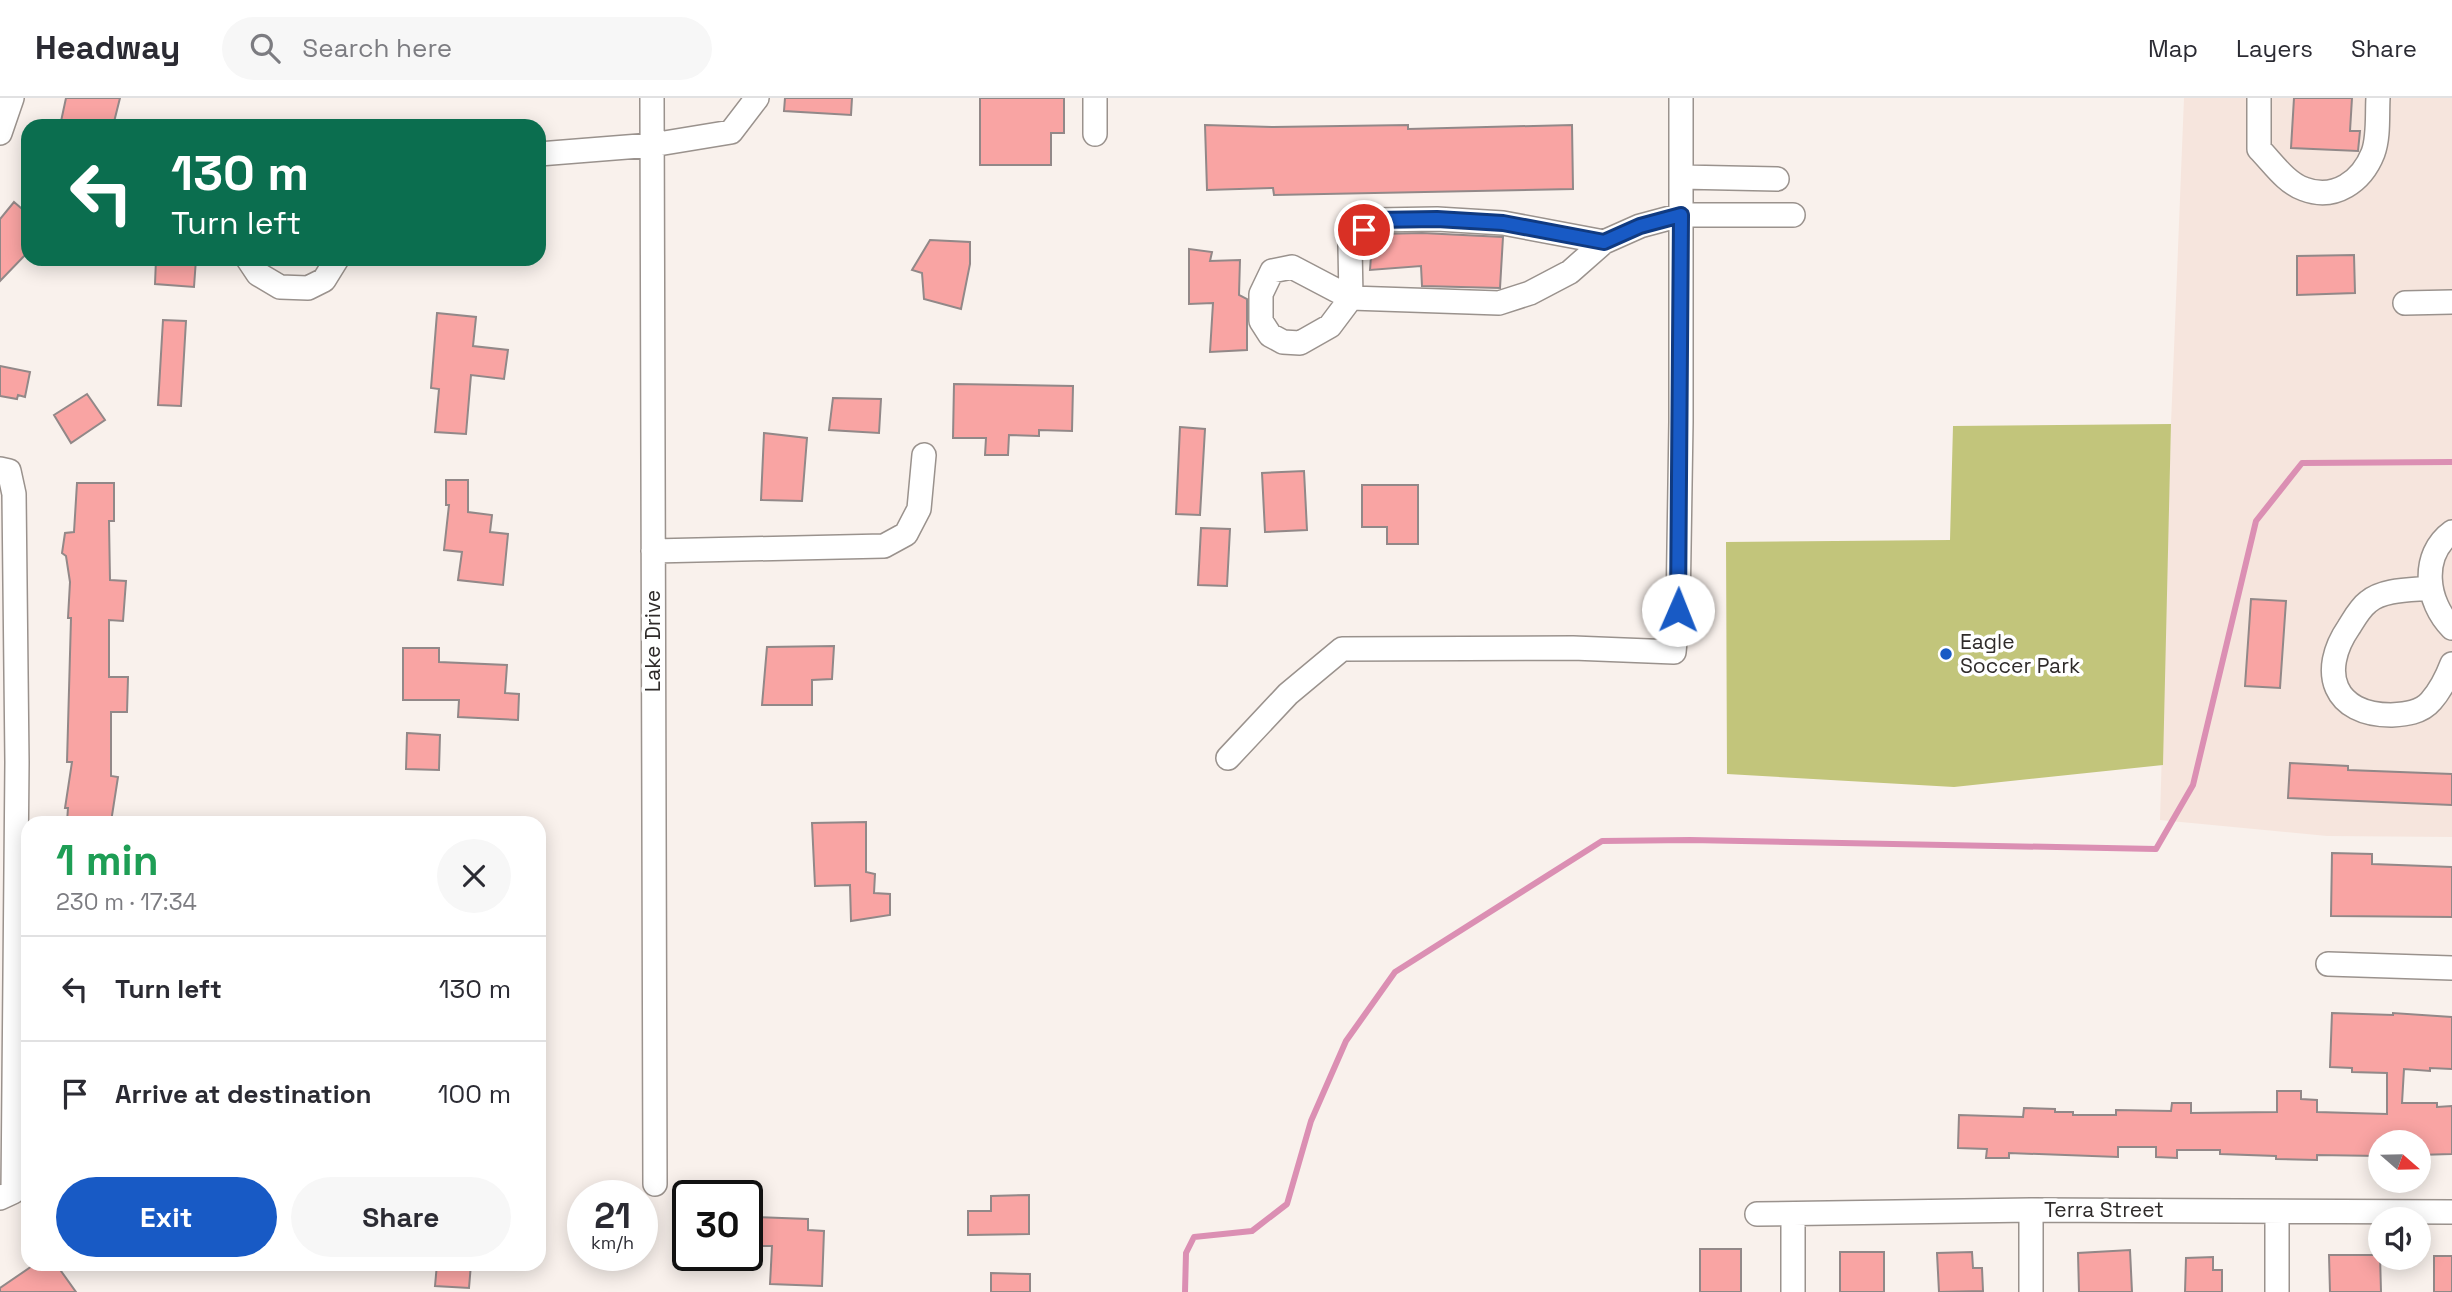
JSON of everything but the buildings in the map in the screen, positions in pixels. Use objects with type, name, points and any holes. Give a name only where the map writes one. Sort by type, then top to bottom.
[{"type":"street","points":[[0,133],[12,98]]},
{"type":"street","name":"Lake Drive","points":[[652,98],[655,1180]]},
{"type":"street","points":[[546,153],[652,145],[731,132],[757,98]]},
{"type":"street","points":[[1095,98],[1096,134]]},
{"type":"street","points":[[1228,758],[1288,694],[1342,649],[1573,648],[1674,652],[1678,610],[1681,98]]},
{"type":"street","points":[[2259,98],[2259,149],[2287,179],[2304,190],[2326,192],[2348,187],[2363,173],[2374,150],[2378,98]]},
{"type":"street","points":[[1681,177],[1777,179]]},
{"type":"street","points":[[1604,242],[1503,223],[1437,219],[1375,220],[1350,246],[1351,298],[1499,303],[1530,293],[1570,272],[1604,242],[1640,226],[1681,215],[1793,215]]},
{"type":"street","points":[[253,266],[258,274],[280,287],[308,288],[324,280],[333,266]]},
{"type":"street","points":[[2405,303],[2452,302]]},
{"type":"street","points":[[653,551],[884,546],[906,534],[919,509],[924,454]]},
{"type":"street","points":[[0,469],[9,471],[14,494],[17,749],[13,1192],[0,1198]]},
{"type":"street","points":[[2452,532],[2442,540],[2431,559],[2431,588],[2437,609],[2452,628]]},
{"type":"street","points":[[2431,588],[2384,594],[2369,601],[2344,634],[2338,648],[2334,669],[2337,690],[2351,707],[2367,713],[2409,714],[2430,703],[2452,664]]},
{"type":"street","points":[[2328,964],[2452,968]]},
{"type":"street","points":[[2031,1210],[2031,1292]]},
{"type":"street","name":"Terra Street","points":[[1757,1214],[2031,1210],[2452,1212]]},
{"type":"street","points":[[2277,1212],[2277,1292]]},
{"type":"street","points":[[1793,1215],[1793,1292]]},
{"type":"shaded area","points":[[2184,98],[2452,98],[2452,837],[2327,836],[2160,820],[2171,424]]},
{"type":"green space","name":"Eagle Soccer Park","points":[[2171,424],[2163,765],[1954,787],[1727,774],[1726,542],[1950,540],[1953,426]]},
{"type":"waterway","points":[[1185,1292],[1186,1253],[1194,1237],[1252,1231],[1287,1204],[1311,1121],[1346,1041],[1395,972],[1602,841],[1690,840],[2156,849],[2193,785],[2256,521],[2302,463],[2452,462]]},
{"type":"place","name":"Eagle Soccer Park","points":[[1946,654]]},
{"type":"route","points":[[1364,230],[1375,220],[1437,219],[1503,223],[1604,242],[1640,226],[1681,215],[1678,610]]}]
